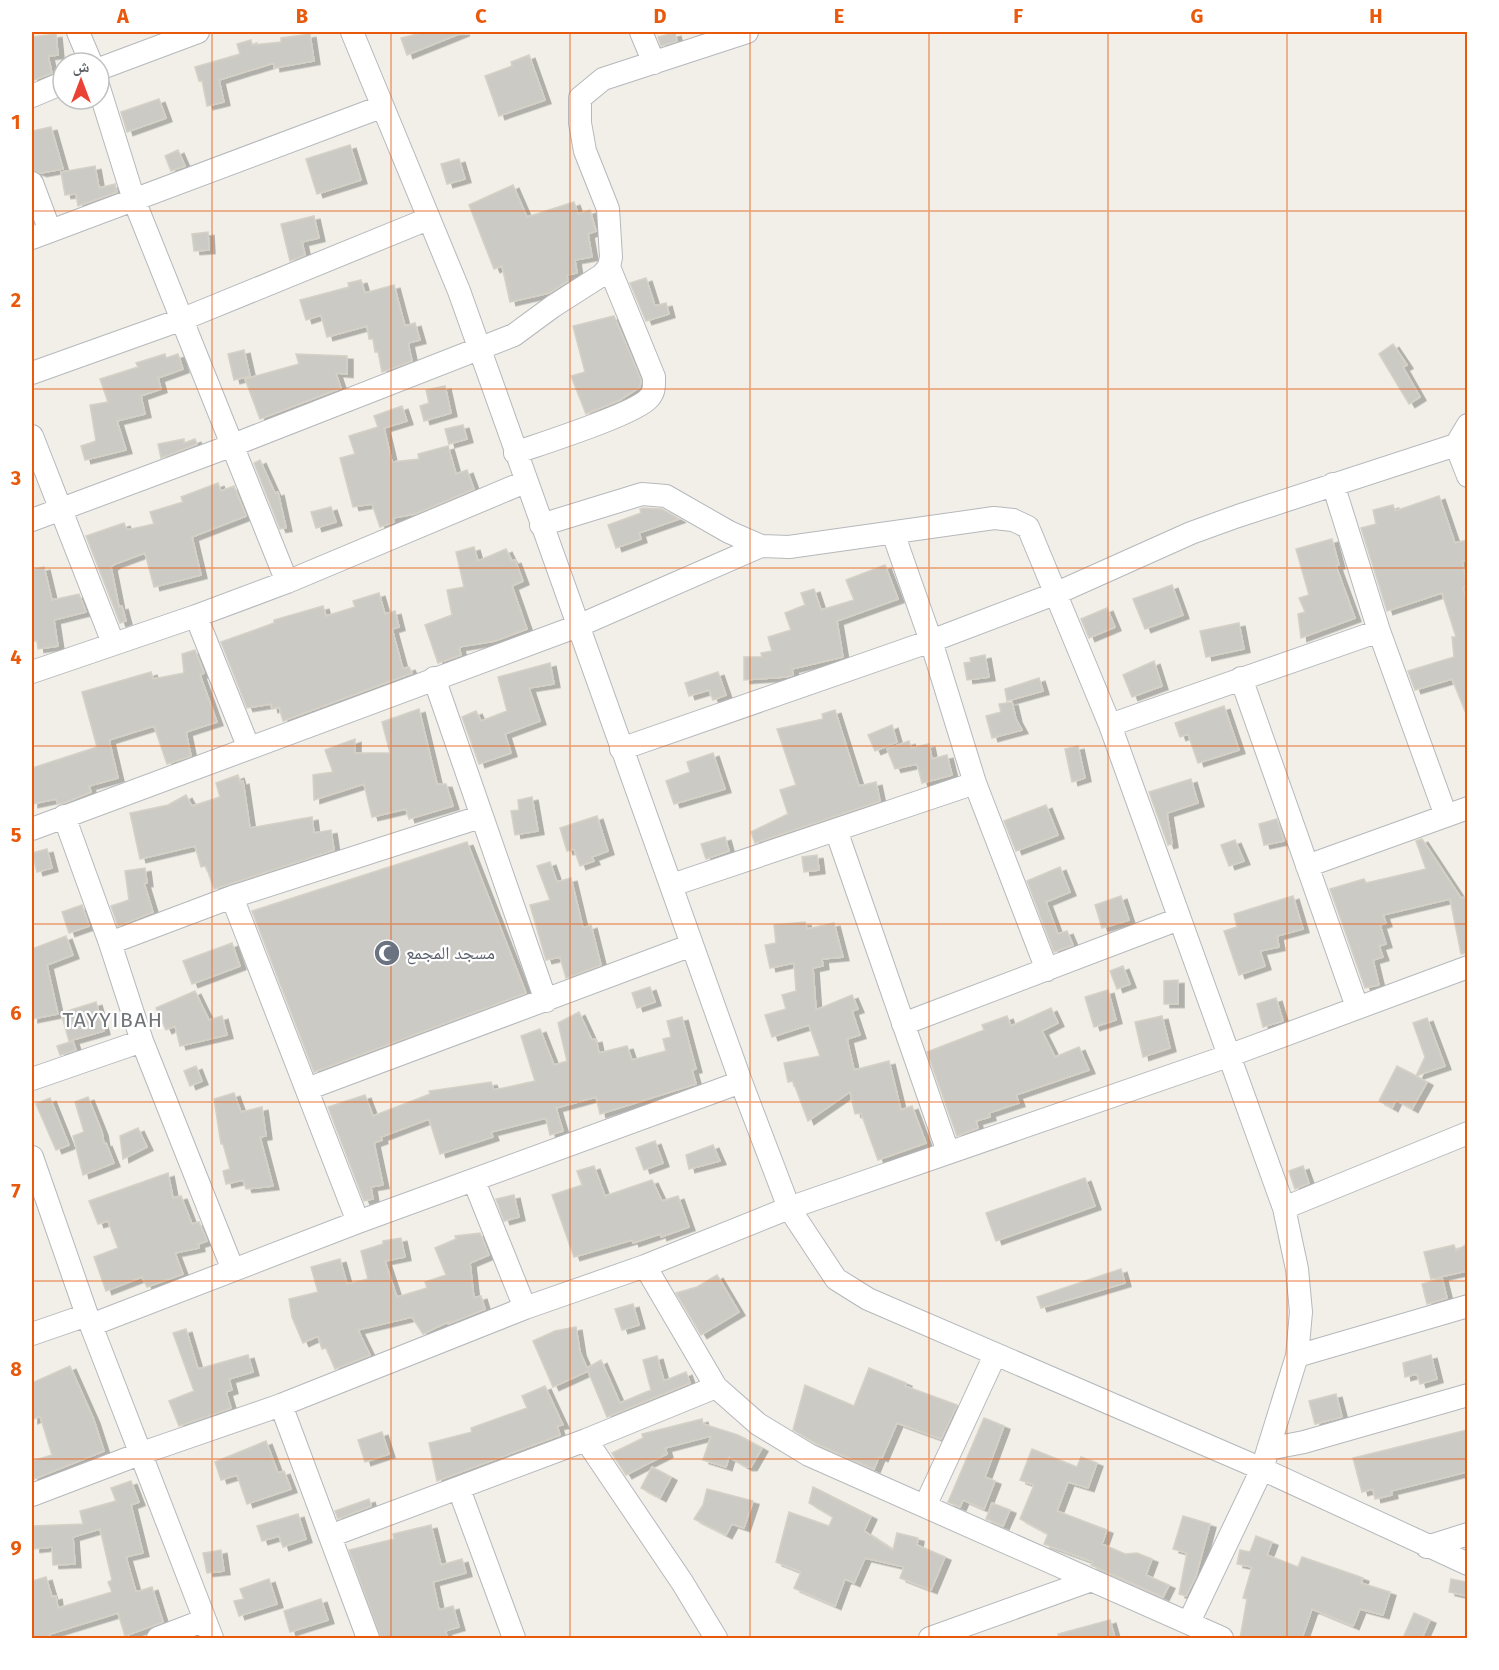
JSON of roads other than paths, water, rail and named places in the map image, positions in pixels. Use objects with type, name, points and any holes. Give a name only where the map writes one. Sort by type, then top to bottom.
[{"type":"street","points":[[78,32],[86,51]]},
{"type":"street","points":[[111,65],[198,32]]},
{"type":"street","points":[[352,32],[381,107],[459,291],[621,749],[789,1208],[836,1279],[867,1299],[996,1356],[1265,1459],[1427,1547],[1467,1564]]},
{"type":"street","points":[[641,32],[654,63]]},
{"type":"street","points":[[32,519],[233,445],[514,335],[602,275],[609,267],[611,257],[608,209],[585,151],[580,123],[580,98],[603,79],[747,32]]},
{"type":"street","points":[[32,96],[51,88]]},
{"type":"street","points":[[32,183],[41,235],[381,107]]},
{"type":"street","points":[[106,111],[134,200],[287,582]]},
{"type":"street","points":[[32,373],[183,319],[428,219]]},
{"type":"street","points":[[515,453],[618,415],[647,401],[654,391],[654,376],[609,267]]},
{"type":"street","points":[[1467,425],[1462,443],[1467,476]]},
{"type":"street","points":[[32,436],[113,643]]},
{"type":"street","points":[[621,749],[931,642],[1057,593],[1191,533],[1462,443]]},
{"type":"street","points":[[32,672],[287,582],[525,482]]},
{"type":"street","points":[[1333,484],[1379,631],[1446,816]]},
{"type":"street","points":[[541,525],[642,494],[666,496],[729,532],[761,546],[789,547],[994,518],[1013,520],[1028,527],[1110,725],[1284,1208],[1298,1269],[1301,1312],[1297,1356],[1265,1459],[1189,1622]]},
{"type":"street","points":[[893,533],[931,642],[975,783],[1047,970]]},
{"type":"street","points":[[32,829],[248,746],[578,626],[761,546]]},
{"type":"street","points":[[196,616],[248,746]]},
{"type":"street","points":[[1110,725],[1379,631]]},
{"type":"street","points":[[434,678],[480,817],[546,1001]]},
{"type":"street","points":[[1241,678],[1357,1006]]},
{"type":"street","points":[[672,885],[975,783]]},
{"type":"street","points":[[1307,866],[1467,808]]},
{"type":"street","points":[[64,816],[110,943],[142,1041],[233,1270]]},
{"type":"street","points":[[110,943],[232,897],[480,817]]},
{"type":"street","points":[[836,830],[948,1152]]},
{"type":"street","points":[[232,897],[358,1222]]},
{"type":"street","points":[[903,1024],[1179,919]]},
{"type":"street","points":[[307,1089],[692,945]]},
{"type":"street","points":[[32,1495],[142,1453],[281,1405],[525,1308],[645,1266],[789,1208],[1228,1056],[1357,1006],[1465,975]]},
{"type":"street","points":[[32,1080],[142,1041]]},
{"type":"street","points":[[32,1334],[89,1320],[233,1270],[741,1082]]},
{"type":"street","points":[[1284,1208],[1467,1133]]},
{"type":"street","points":[[32,1157],[89,1320],[209,1629],[158,1638]]},
{"type":"street","points":[[474,1181],[525,1308]]},
{"type":"street","points":[[645,1266],[716,1387],[758,1424],[809,1455],[1222,1638]]},
{"type":"street","points":[[1297,1356],[1467,1306]]},
{"type":"street","points":[[925,1506],[996,1356]]},
{"type":"street","points":[[330,1536],[586,1440],[716,1387]]},
{"type":"street","points":[[1265,1459],[1304,1442],[1467,1395]]},
{"type":"street","points":[[281,1405],[368,1638]]},
{"type":"street","points":[[586,1440],[682,1582],[716,1638]]},
{"type":"street","points":[[459,1489],[514,1638]]},
{"type":"street","points":[[1427,1547],[1467,1534]]},
{"type":"street","points":[[930,1638],[1089,1581]]},
{"type":"place","name":"مسجد المجمع","points":[[387,953]]},
{"type":"district","name":"TAYYIBAH","points":[[113,1020]]}]
